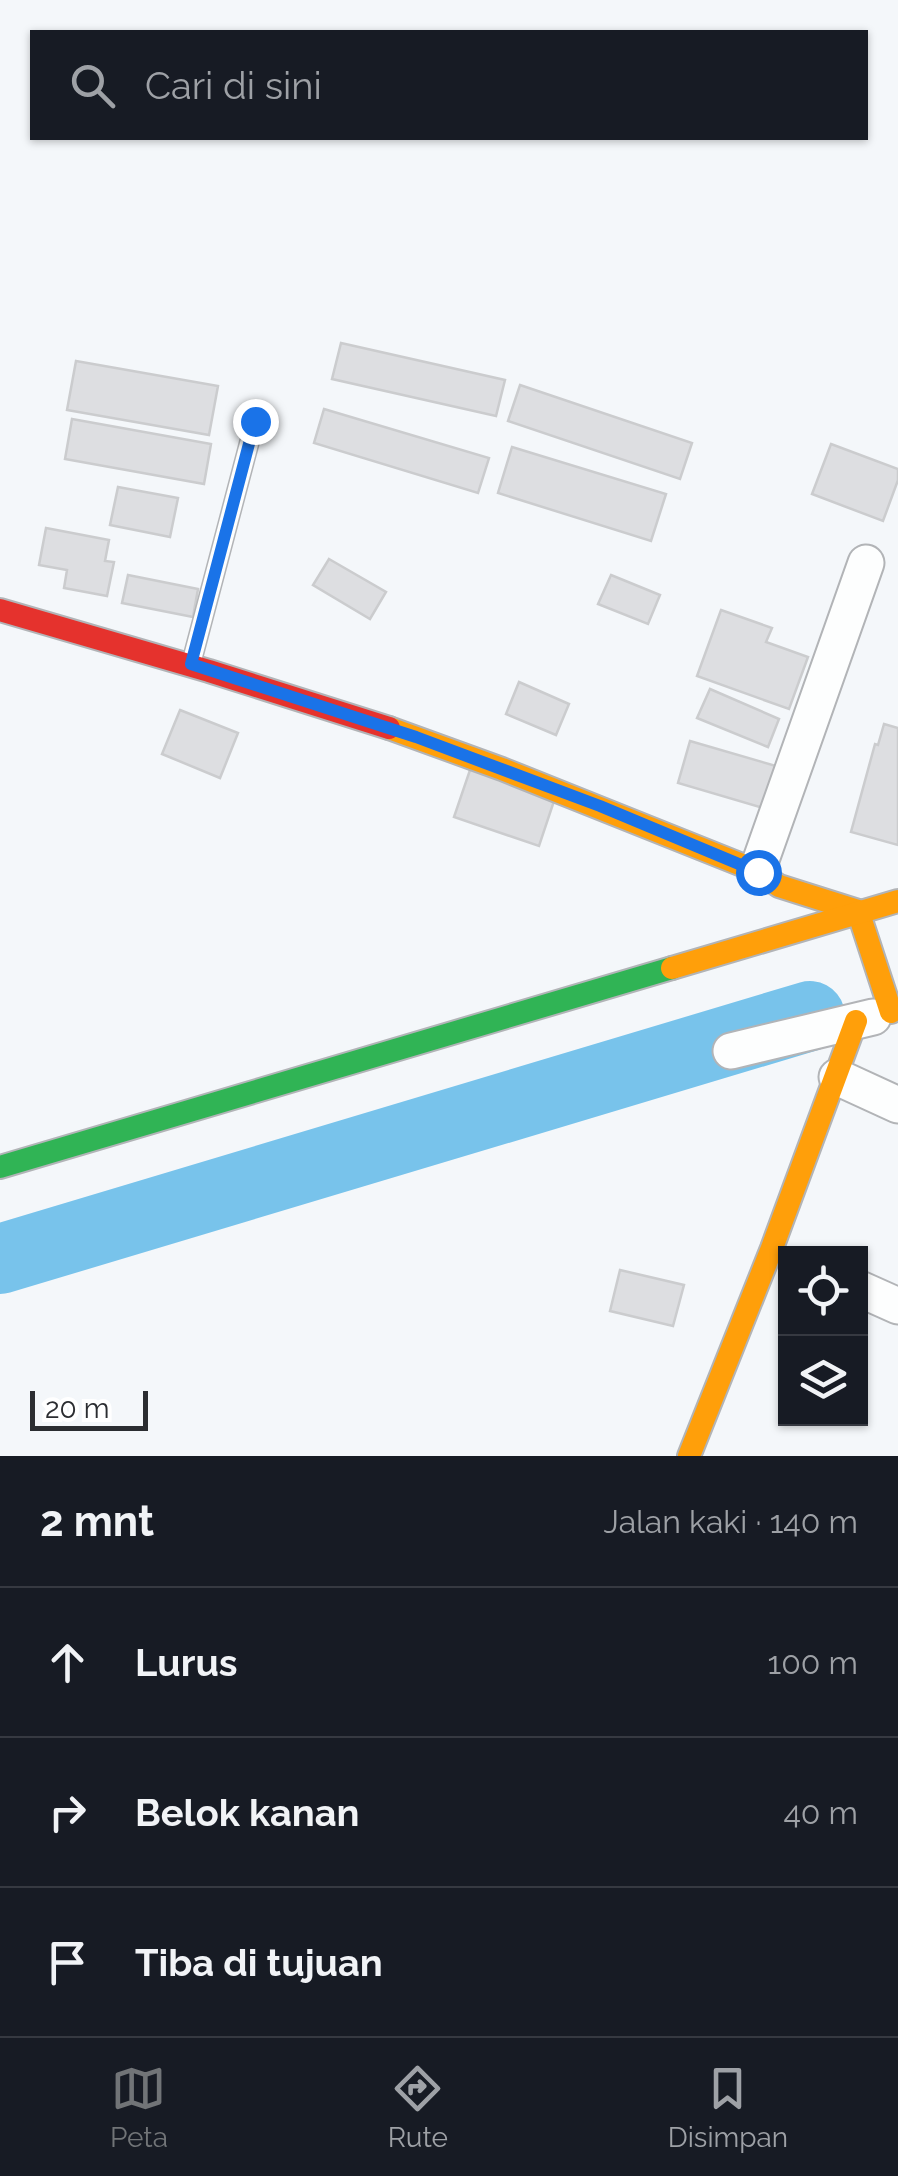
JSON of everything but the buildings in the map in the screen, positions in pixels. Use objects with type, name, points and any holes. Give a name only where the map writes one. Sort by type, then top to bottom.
[{"type":"street","points":[[758,872],[866,563]]},
{"type":"street","points":[[0,610],[191,664],[416,737],[600,806],[758,872],[780,886],[858,911]]},
{"type":"street","points":[[0,1167],[898,901]]},
{"type":"street","points":[[731,1051],[894,1011],[858,911]]},
{"type":"street","points":[[781,1246],[856,1021]]},
{"type":"street","points":[[837,1077],[898,1105]]},
{"type":"street","points":[[689,1456],[778,1254]]},
{"type":"street","points":[[868,1292],[898,1306]]},
{"type":"lane","points":[[191,664],[255,421]]},
{"type":"waterway","points":[[0,1259],[810,1016]]},
{"type":"traffic: fast","points":[[0,1167],[672,968]]},
{"type":"traffic: slow","points":[[389,728],[757,871],[779,886],[858,911],[891,1012]]},
{"type":"traffic: slow","points":[[672,968],[898,901]]},
{"type":"traffic: slow","points":[[689,1456],[856,1021]]},
{"type":"traffic: jam","points":[[0,610],[389,728]]},
{"type":"route","points":[[255,421],[191,664],[416,737],[600,806],[758,872]]}]
